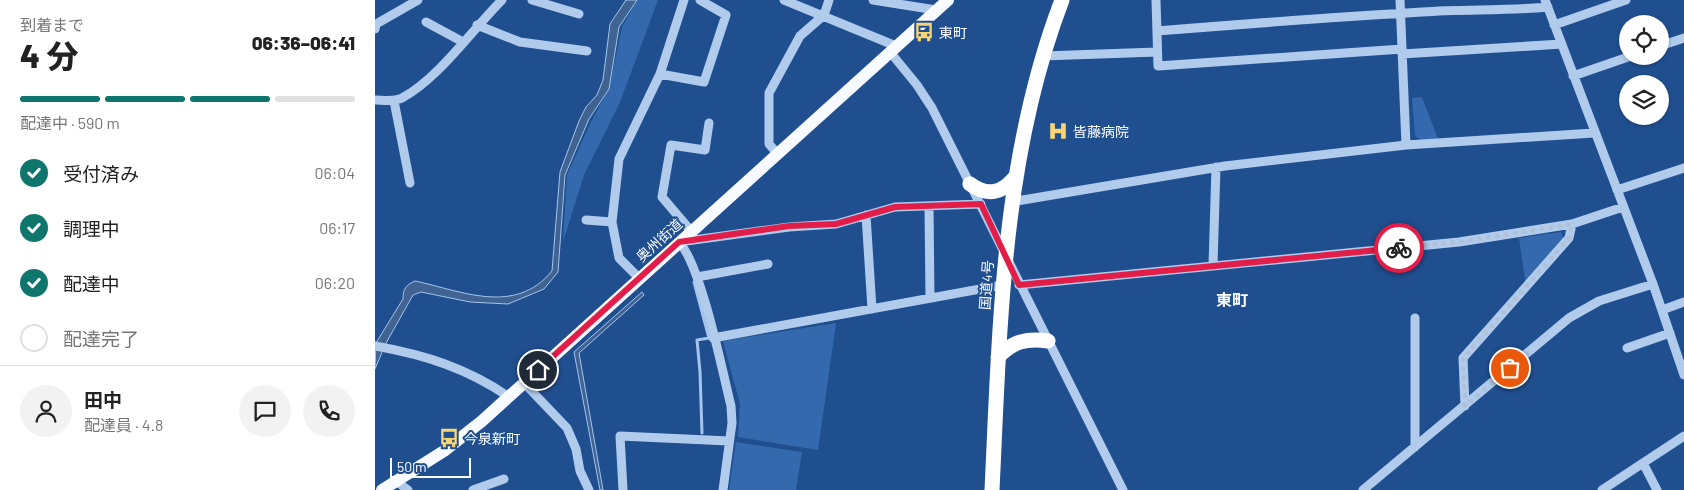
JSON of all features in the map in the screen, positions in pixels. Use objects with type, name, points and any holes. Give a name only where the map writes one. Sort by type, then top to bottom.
[{"type":"highway","name":"国道4号","points":[[992,490],[1002,285],[1011,202],[1015,176],[1043,56],[1062,0]]},
{"type":"highway","points":[[970,184],[988,193],[1000,191],[1015,176]]},
{"type":"highway","points":[[998,357],[1007,348],[1020,341],[1033,339],[1048,341]]},
{"type":"main road","name":"奥州街道","points":[[382,490],[444,451],[509,397],[948,0]]},
{"type":"street","points":[[375,29],[377,24],[418,0]]},
{"type":"street","points":[[375,100],[394,101],[401,99],[431,75],[502,0]]},
{"type":"street","points":[[532,0],[579,14]]},
{"type":"street","points":[[639,278],[619,258],[611,222],[619,159],[660,74],[684,0]]},
{"type":"street","points":[[660,74],[704,82],[726,15],[700,0]]},
{"type":"street","points":[[784,0],[824,15],[893,49],[932,108],[1123,490]]},
{"type":"street","points":[[777,153],[769,144],[769,93],[800,36],[824,15],[829,0]]},
{"type":"street","points":[[873,0],[936,10]]},
{"type":"street","points":[[1156,0],[1158,66],[1402,51],[1561,44]]},
{"type":"street","points":[[1400,0],[1406,145]]},
{"type":"street","points":[[1554,25],[1626,0]]},
{"type":"street","points":[[1157,31],[1455,10],[1504,12],[1546,4],[1594,134],[1653,284],[1684,375]]},
{"type":"street","points":[[426,22],[463,42]]},
{"type":"street","points":[[477,25],[520,42],[587,51]]},
{"type":"street","points":[[1669,43],[1684,38]]},
{"type":"street","points":[[1043,56],[1157,52]]},
{"type":"street","points":[[1573,76],[1619,60]]},
{"type":"street","points":[[394,101],[410,183]]},
{"type":"street","points":[[691,231],[663,197],[671,145],[705,150],[709,124]]},
{"type":"street","points":[[1011,202],[1216,167],[1406,145],[1594,134]]},
{"type":"street","points":[[1213,265],[1216,167]]},
{"type":"street","points":[[1617,190],[1684,168]]},
{"type":"street","points":[[679,242],[789,226],[836,224],[895,207],[981,204]]},
{"type":"street","points":[[929,206],[930,298]]},
{"type":"street","points":[[1019,285],[1459,242],[1572,224],[1623,207]]},
{"type":"street","points":[[866,215],[872,309]]},
{"type":"street","points":[[586,220],[611,222]]},
{"type":"street","points":[[1465,406],[1463,358],[1569,238],[1572,224]]},
{"type":"street","points":[[679,242],[686,249],[697,277],[731,406],[723,490]]},
{"type":"street","points":[[697,277],[768,264]]},
{"type":"street","points":[[1363,490],[1569,318],[1599,302],[1653,284]]},
{"type":"street","points":[[713,338],[1002,285]]},
{"type":"street","points":[[1662,310],[1684,302]]},
{"type":"street","points":[[1415,318],[1415,448]]},
{"type":"street","points":[[1627,348],[1670,333]]},
{"type":"street","points":[[375,346],[440,360],[478,378],[509,397]]},
{"type":"street","points":[[524,383],[567,428],[577,449],[579,471],[589,490]]},
{"type":"street","points":[[623,490],[620,436],[729,441]]},
{"type":"street","points":[[1602,490],[1684,436]]},
{"type":"street","points":[[1643,463],[1657,490]]},
{"type":"street","points":[[473,490],[504,479]]},
{"type":"street","points":[[396,481],[408,490]]},
{"type":"shaded area","points":[[626,0],[637,0],[619,27],[609,89],[589,119],[565,175],[558,272],[544,289],[508,304],[470,302],[421,292],[413,295],[385,345],[375,369],[376,343],[403,299],[407,286],[415,281],[469,294],[505,297],[522,293],[537,285],[552,271],[560,172],[579,121],[586,107],[597,95],[603,80],[610,24]]},
{"type":"shaded area","points":[[637,0],[658,0],[620,102],[584,175],[563,242],[567,175],[591,122],[609,89],[622,27]]},
{"type":"shaded area","points":[[1422,97],[1438,139],[1421,140],[1415,136],[1412,98]]},
{"type":"shaded area","points":[[1561,232],[1565,242],[1526,286],[1519,238]]},
{"type":"shaded area","points":[[642,292],[644,295],[579,353],[603,490],[600,490],[574,352]]},
{"type":"shaded area","points":[[836,323],[818,450],[738,437],[740,404],[723,341]]},
{"type":"shaded area","points":[[736,442],[802,452],[796,490],[729,490]]},
{"type":"waterway","points":[[694,282],[709,338],[697,340],[702,433]]},
{"type":"way so far","points":[[1399,248],[1459,242],[1572,224],[1569,238],[1463,358],[1465,406],[1510,368]]},
{"type":"place","name":"東町","points":[[924,32]]},
{"type":"place","name":"皆藤病院","points":[[1058,131]]},
{"type":"place","name":"今泉新町","points":[[449,438]]},
{"type":"district","name":"東町","points":[[1232,299]]},
{"type":"route","points":[[538,370],[679,242],[789,226],[836,224],[895,207],[981,204],[1019,285],[1399,248]]}]
